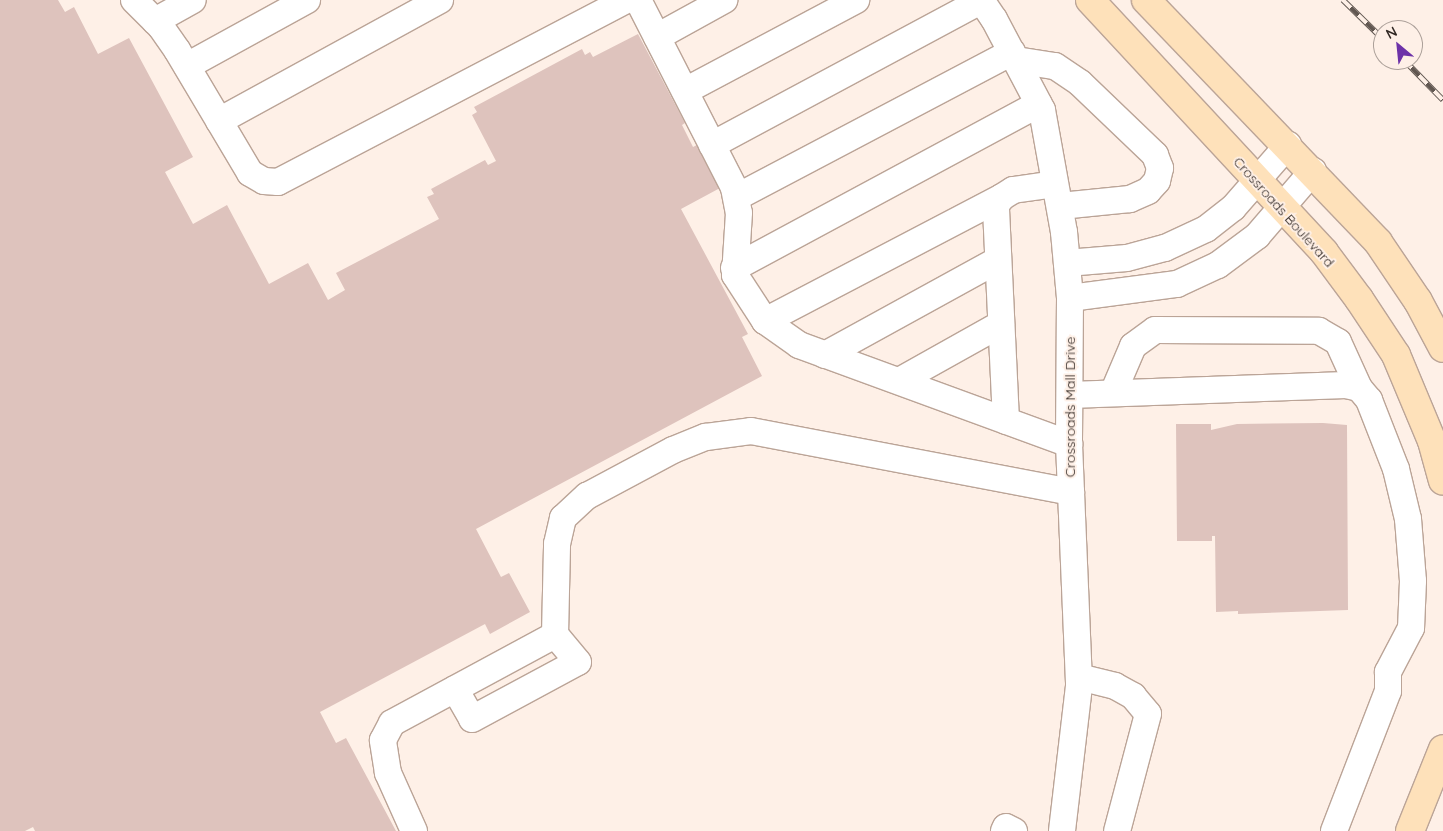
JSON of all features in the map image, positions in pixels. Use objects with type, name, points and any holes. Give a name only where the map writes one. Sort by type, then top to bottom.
[{"type":"main road","name":"Crossroads Boulevard","points":[[1090,0],[1282,209],[1324,252],[1396,355],[1432,441],[1443,481]]},
{"type":"main road","points":[[1146,0],[1313,171],[1378,242],[1418,301],[1443,348]]},
{"type":"main road","points":[[1410,831],[1443,749]]},
{"type":"street","points":[[134,0],[155,21],[187,66],[250,173],[264,181],[278,182],[626,0]]},
{"type":"street","points":[[155,21],[193,0]]},
{"type":"street","points":[[187,66],[306,0]]},
{"type":"street","points":[[220,121],[440,0]]},
{"type":"street","points":[[638,0],[737,197],[739,212],[734,268],[740,286],[765,320],[800,346],[1069,444]]},
{"type":"street","points":[[657,37],[724,0]]},
{"type":"street","points":[[685,91],[856,0]]},
{"type":"street","points":[[712,145],[981,0]]},
{"type":"street","name":"Crossroads Mall Drive","points":[[981,0],[1014,56],[1039,104],[1057,195],[1067,263],[1070,298],[1069,444],[1079,677],[1068,800],[1062,831]]},
{"type":"street","points":[[737,197],[1014,56],[1055,66],[1080,83],[1155,155],[1160,168],[1157,181],[1148,191],[1130,199],[1057,195],[1013,190],[765,320]]},
{"type":"street","points":[[734,268],[1039,104]]},
{"type":"street","points":[[1067,263],[1127,258],[1165,248],[1206,228],[1233,208],[1288,145]]},
{"type":"street","points":[[1070,298],[1178,284],[1218,265],[1257,236],[1313,171]]},
{"type":"street","points":[[1002,197],[996,205],[1006,421]]},
{"type":"street","points":[[824,355],[998,260]]},
{"type":"street","points":[[898,382],[1001,324]]},
{"type":"street","points":[[1113,393],[1133,346],[1156,330],[1319,331],[1338,342],[1359,388],[1369,400],[1396,469],[1408,519],[1413,581],[1410,628],[1388,672],[1388,691],[1334,831]]},
{"type":"street","points":[[1070,395],[1346,385],[1359,388]]},
{"type":"street","points":[[456,689],[472,719],[578,662],[555,635],[557,544],[563,518],[587,496],[673,450],[706,437],[751,431],[775,434],[1071,492]]},
{"type":"street","points":[[414,831],[388,773],[383,740],[392,723],[555,635]]},
{"type":"street","points":[[1079,677],[1127,692],[1144,706],[1148,714],[1117,831]]},
{"type":"street","points":[[1004,831],[1006,827],[1014,831]]},
{"type":"building","points":[[0,0],[58,0],[65,12],[74,7],[98,54],[129,38],[193,157],[165,172],[193,224],[227,205],[269,284],[308,263],[328,300],[345,290],[336,273],[439,219],[427,197],[434,194],[431,189],[485,160],[488,165],[496,161],[472,115],[477,112],[474,107],[582,49],[585,55],[590,52],[593,57],[638,34],[685,123],[682,125],[693,147],[697,145],[720,188],[681,209],[748,334],[742,337],[762,376],[476,529],[501,577],[509,573],[530,612],[490,634],[485,624],[320,712],[336,743],[346,738],[396,831],[35,831],[33,827],[25,831],[0,831]]},
{"type":"building","points":[[1323,423],[1347,425],[1348,610],[1238,614],[1238,611],[1216,612],[1215,536],[1212,536],[1212,541],[1177,541],[1176,424],[1211,424],[1211,430],[1237,424]]},
{"type":"railway","points":[[1343,0],[1373,29]]},
{"type":"railway","points":[[1414,70],[1443,100]]}]
